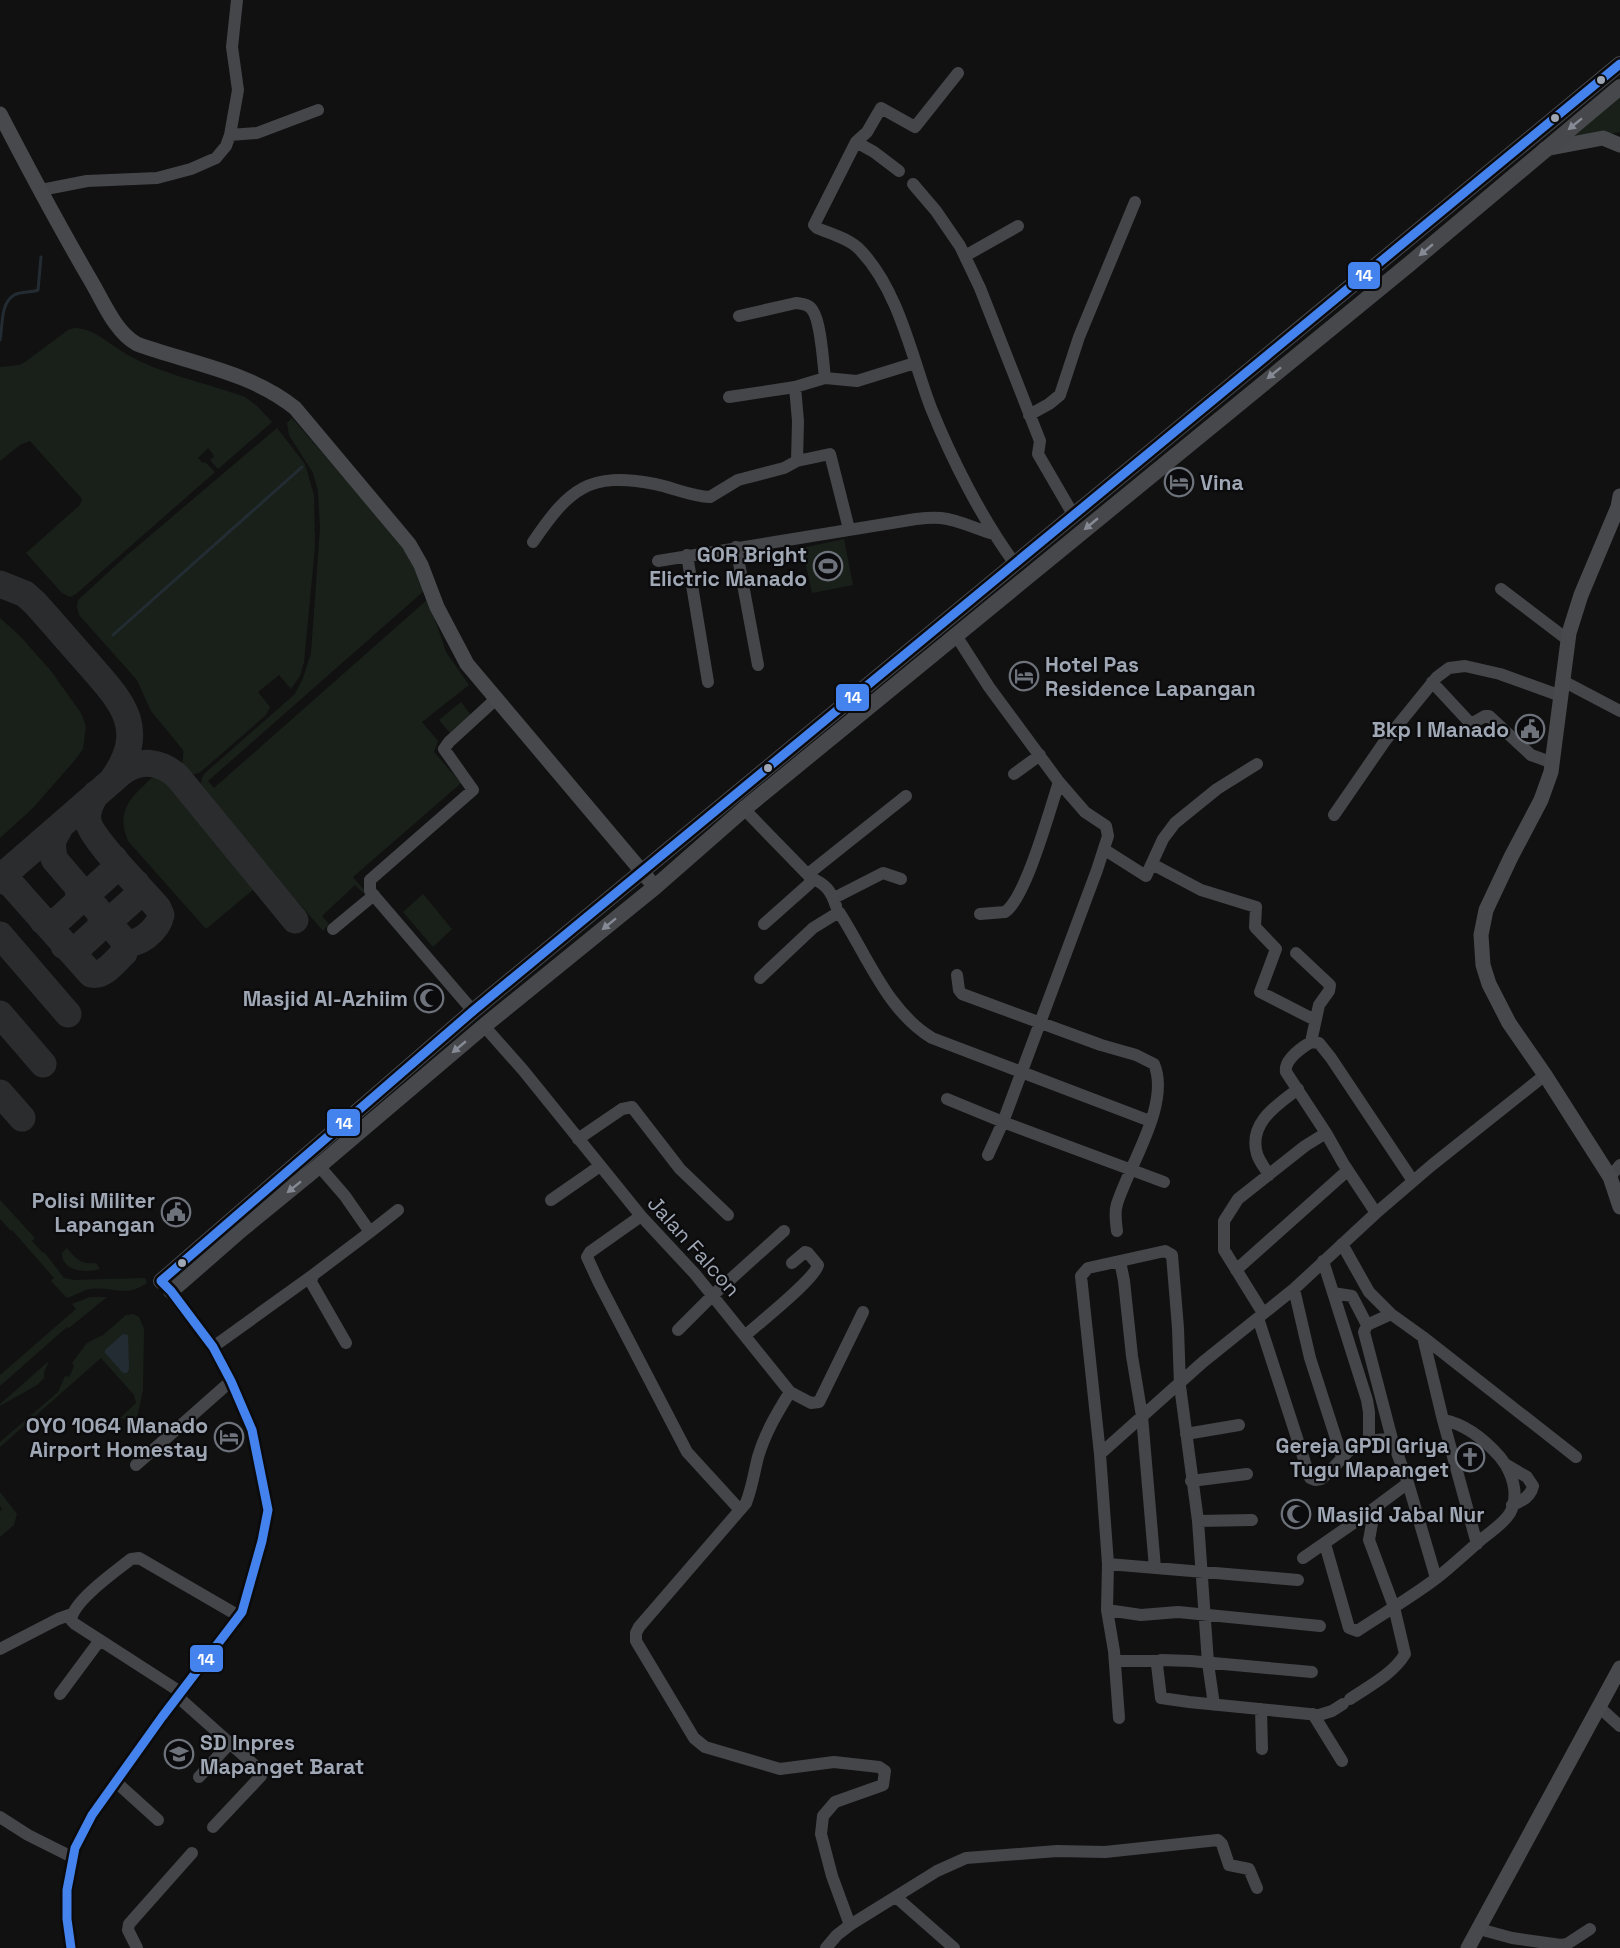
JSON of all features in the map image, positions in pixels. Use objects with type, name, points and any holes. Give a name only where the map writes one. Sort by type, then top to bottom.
[{"type":"highway","points":[[166,1286],[473,1011],[1620,64]]},
{"type":"highway","points":[[166,1286],[242,1229],[319,1166],[744,810],[1407,266],[1620,87]]},
{"type":"highway","points":[[1108,487],[1119,501]]},
{"type":"highway","points":[[805,738],[816,752]]},
{"type":"main road","points":[[0,114],[115,321],[132,341],[255,384],[276,394],[295,408],[409,544],[421,565],[437,607],[467,664],[655,886]]},
{"type":"main road","points":[[1545,149],[1620,134]]},
{"type":"main road","points":[[1603,138],[1620,145]]},
{"type":"main road","points":[[1619,504],[1581,595],[1568,640],[1553,763],[1546,788],[1486,910],[1481,935],[1483,965],[1489,984],[1509,1023],[1615,1171],[1620,1207]]},
{"type":"main road","points":[[1468,1948],[1620,1668]]},
{"type":"street","points":[[41,190],[87,181],[157,178],[191,169],[216,158],[226,146],[230,135],[238,90],[232,47],[237,0]]},
{"type":"street","points":[[958,73],[915,127],[881,108],[867,132],[856,142],[814,225],[856,245],[866,256],[899,314],[931,407],[949,448],[994,534],[1015,564]]},
{"type":"street","points":[[230,135],[257,133],[318,110]]},
{"type":"street","points":[[856,142],[899,171]]},
{"type":"street","points":[[913,184],[945,223],[965,256],[993,319],[1041,442],[1038,454],[1074,516]]},
{"type":"street","points":[[1029,415],[1060,395],[1079,337],[1136,202]]},
{"type":"street","points":[[965,256],[1018,225]]},
{"type":"street","points":[[739,316],[796,303],[806,304],[813,309],[818,322],[825,378]]},
{"type":"street","points":[[729,397],[795,387],[825,378],[857,381],[915,363]]},
{"type":"street","points":[[795,387],[798,421],[797,461]]},
{"type":"street","points":[[532,542],[562,502],[579,490],[597,482],[612,479],[632,481],[710,497],[738,480],[783,468],[797,461],[830,454],[849,528]]},
{"type":"street","points":[[657,561],[907,520],[939,518],[953,520],[994,534]]},
{"type":"street","points":[[736,547],[758,665]]},
{"type":"street","points":[[687,555],[708,682]]},
{"type":"street","points":[[1501,589],[1568,640]]},
{"type":"street","points":[[957,637],[989,687],[1059,782],[1080,807],[1106,826],[1108,836],[1105,850],[1022,1074],[988,1155]]},
{"type":"street","points":[[1334,815],[1385,741],[1432,682],[1449,668],[1465,666],[1562,689],[1620,711]]},
{"type":"street","points":[[1432,682],[1471,724],[1489,716],[1531,754],[1553,763]]},
{"type":"street","points":[[473,1011],[370,891],[370,880],[473,790],[444,749],[496,699]]},
{"type":"street","points":[[1014,774],[1040,755]]},
{"type":"street","points":[[1105,850],[1146,876],[1162,839],[1175,824],[1217,789],[1257,764]]},
{"type":"street","points":[[980,914],[1005,912],[1015,901],[1059,782]]},
{"type":"street","points":[[764,924],[809,884],[810,876],[906,796]]},
{"type":"street","points":[[744,810],[810,876],[823,883],[834,898],[839,912],[886,992],[919,1031],[1022,1074],[1150,1121]]},
{"type":"street","points":[[1152,864],[1201,890],[1256,908],[1255,927],[1276,949],[1260,992],[1315,1020]]},
{"type":"street","points":[[834,898],[883,873],[901,879]]},
{"type":"street","points":[[333,929],[374,895]]},
{"type":"street","points":[[760,978],[813,928],[839,912]]},
{"type":"street","points":[[1296,953],[1330,985],[1320,1005],[1311,1042],[1288,1060],[1285,1067],[1286,1072],[1376,1213]]},
{"type":"street","points":[[957,975],[959,990],[962,994],[1101,1045],[1136,1054],[1154,1064],[1158,1074],[1158,1086],[1150,1121],[1117,1204],[1117,1231]]},
{"type":"street","name":"Jalan Falcon","points":[[484,1026],[523,1070],[641,1216],[713,1295],[790,1392]]},
{"type":"street","points":[[1311,1042],[1319,1043],[1331,1058],[1413,1181]]},
{"type":"street","points":[[1100,1454],[1180,1381],[1294,1289],[1413,1181],[1545,1075]]},
{"type":"street","points":[[1269,1175],[1257,1155],[1255,1136],[1270,1111],[1298,1089]]},
{"type":"street","points":[[947,1099],[1164,1182]]},
{"type":"street","points":[[578,1139],[622,1109],[632,1107],[680,1168],[728,1215]]},
{"type":"street","points":[[1326,1133],[1305,1146],[1238,1199],[1224,1221],[1224,1250],[1261,1316],[1310,1478],[1321,1479],[1357,1443],[1392,1439]]},
{"type":"street","points":[[319,1166],[345,1196],[370,1232]]},
{"type":"street","points":[[550,1200],[600,1166]]},
{"type":"street","points":[[1236,1270],[1347,1170]]},
{"type":"street","points":[[213,1347],[314,1275],[398,1210]]},
{"type":"street","points":[[641,1216],[590,1252],[587,1257],[687,1452],[740,1510]]},
{"type":"street","points":[[678,1330],[784,1231]]},
{"type":"street","points":[[1342,1244],[1369,1292],[1391,1314],[1576,1457]]},
{"type":"street","points":[[1119,1718],[1115,1661],[1107,1610],[1108,1564],[1100,1454],[1081,1276],[1088,1268],[1165,1251],[1172,1256],[1180,1381],[1191,1482],[1198,1521],[1208,1663],[1214,1705]]},
{"type":"street","points":[[746,1335],[818,1269],[818,1265],[805,1252],[792,1263]]},
{"type":"street","points":[[1120,1261],[1142,1414],[1155,1568]]},
{"type":"street","points":[[1323,1261],[1367,1400],[1370,1412],[1369,1441]]},
{"type":"street","points":[[314,1275],[311,1282],[346,1343]]},
{"type":"street","points":[[71,1948],[67,1919],[67,1890],[72,1857],[92,1815],[239,1617],[247,1599],[268,1510],[252,1430],[231,1381],[213,1347],[166,1286]]},
{"type":"street","points":[[1294,1289],[1310,1358],[1342,1457]]},
{"type":"street","points":[[1333,1293],[1352,1296],[1369,1292]]},
{"type":"street","points":[[1352,1296],[1367,1325]]},
{"type":"street","points":[[850,1925],[826,1855],[821,1834],[823,1816],[835,1802],[880,1787],[885,1781],[885,1771],[879,1767],[834,1762],[780,1769],[705,1747],[694,1738],[636,1641],[636,1633],[740,1510],[750,1492],[758,1457],[768,1430],[790,1392],[811,1403],[819,1402],[863,1312]]},
{"type":"street","points":[[1391,1314],[1367,1325],[1364,1332],[1392,1439],[1408,1483],[1436,1578]]},
{"type":"street","points":[[1422,1336],[1477,1544]]},
{"type":"street","points":[[136,1465],[231,1381]]},
{"type":"street","points":[[1443,1420],[1458,1424],[1484,1442],[1506,1464],[1527,1477],[1533,1486],[1532,1490],[1526,1497],[1512,1505]]},
{"type":"street","points":[[1186,1434],[1239,1425]]},
{"type":"street","points":[[1325,1544],[1349,1628],[1357,1631],[1436,1578],[1501,1524],[1512,1505],[1514,1485],[1506,1464]]},
{"type":"street","points":[[1191,1482],[1247,1474]]},
{"type":"street","points":[[1303,1558],[1408,1483]]},
{"type":"street","points":[[1159,1661],[1157,1665],[1161,1698],[1314,1714],[1325,1714],[1346,1702],[1389,1671],[1401,1661],[1405,1654],[1394,1607],[1370,1546],[1372,1523],[1365,1515]]},
{"type":"street","points":[[1198,1521],[1252,1520]]},
{"type":"street","points":[[213,1827],[262,1774],[261,1771],[180,1695],[71,1620],[72,1614],[87,1596],[131,1559],[139,1558],[239,1617]]},
{"type":"street","points":[[1108,1564],[1298,1580]]},
{"type":"street","points":[[1107,1610],[1147,1616],[1178,1612],[1320,1626]]},
{"type":"street","points":[[0,1649],[72,1614]]},
{"type":"street","points":[[60,1694],[100,1640]]},
{"type":"street","points":[[1115,1661],[1191,1661],[1312,1672]]},
{"type":"street","points":[[1599,1707],[1620,1726]]},
{"type":"street","points":[[1262,1709],[1262,1749]]},
{"type":"street","points":[[1314,1714],[1342,1761]]},
{"type":"street","points":[[199,1777],[230,1743]]},
{"type":"street","points":[[116,1782],[159,1820]]},
{"type":"street","points":[[0,1817],[28,1835],[72,1857]]},
{"type":"street","points":[[826,1948],[850,1925],[937,1871],[957,1861],[975,1857],[1057,1851],[1105,1852],[1216,1840],[1221,1843],[1230,1866],[1251,1870],[1257,1888]]},
{"type":"street","points":[[137,1948],[128,1930],[129,1924],[192,1853]]},
{"type":"street","points":[[896,1897],[954,1948]]},
{"type":"street","points":[[1479,1929],[1512,1938],[1561,1945],[1573,1941],[1590,1929]]},
{"type":"shaded area","points":[[1620,92],[1620,132],[1558,144]]},
{"type":"shaded area","points":[[74,328],[88,330],[151,366],[245,397],[272,422],[218,469],[210,460],[214,457],[208,448],[198,458],[215,472],[70,597],[62,593],[26,553],[80,505],[82,499],[30,441],[20,445],[0,461],[0,367],[25,362]]},
{"type":"shaded area","points":[[292,418],[404,547],[425,590],[208,781],[214,788],[428,599],[446,652],[469,685],[422,722],[438,741],[434,752],[461,783],[353,877],[365,891],[363,893],[355,885],[322,916],[329,924],[323,931],[200,788],[205,773],[295,694],[311,653],[320,528],[318,491],[313,473],[289,435],[287,423]]},
{"type":"shaded area","points":[[277,428],[305,464],[314,495],[315,547],[304,662],[300,676],[291,689],[279,675],[258,692],[270,707],[266,715],[199,773],[189,775],[182,767],[183,750],[151,711],[137,680],[79,615],[78,600],[126,556]]},
{"type":"shaded area","name":"GOR Bright Elictric Manado","points":[[844,539],[853,585],[812,593],[802,548]]},
{"type":"shaded area","points":[[0,618],[20,636],[51,671],[81,713],[86,726],[83,749],[75,760],[32,809],[0,838]]},
{"type":"shaded area","points":[[461,702],[471,715],[450,733],[439,720]]},
{"type":"shaded area","points":[[154,776],[163,778],[254,884],[254,889],[206,929],[128,841],[124,830],[123,821],[128,804]]},
{"type":"shaded area","points":[[423,894],[452,929],[433,947],[403,912]]},
{"type":"shaded area","points":[[0,1200],[35,1238],[32,1241],[44,1252],[64,1278],[74,1280],[145,1278],[147,1283],[125,1291],[90,1289],[67,1298],[51,1281],[54,1278],[0,1219]]},
{"type":"shaded area","points":[[67,1248],[79,1260],[96,1263],[100,1269],[82,1271],[66,1264],[62,1253]]},
{"type":"shaded area","points":[[90,1297],[107,1297],[69,1328],[67,1327],[0,1386],[0,1375],[76,1309],[72,1304]]},
{"type":"shaded area","points":[[133,1314],[139,1317],[144,1329],[143,1390],[135,1422],[120,1418],[136,1403],[134,1395],[101,1358],[0,1447],[0,1442],[58,1392],[65,1376],[69,1377],[74,1366],[72,1363],[87,1343],[103,1335],[126,1315]]},
{"type":"shaded area","points":[[123,1334],[128,1335],[129,1369],[127,1373],[123,1373],[105,1353],[105,1350]]},
{"type":"shaded area","points":[[49,1361],[44,1378],[37,1385],[0,1406],[0,1404]]},
{"type":"shaded area","points":[[0,1492],[17,1514],[14,1525],[0,1537],[0,1511],[2,1509]]},
{"type":"waterway","points":[[0,340],[6,304],[14,295],[38,290],[41,257]]},
{"type":"waterway","points":[[113,635],[302,467]]},
{"type":"taxiway","points":[[0,584],[25,594],[35,603],[120,703],[130,730],[129,745],[124,761],[113,779]]},
{"type":"taxiway","points":[[0,878],[122,772],[136,765],[150,764],[164,767],[177,776],[295,920]]},
{"type":"taxiway","points":[[96,794],[88,814],[91,829],[108,852],[158,908],[161,915],[156,926],[147,936],[135,942],[124,941]]},
{"type":"taxiway","points":[[0,880],[10,883],[91,974],[100,973],[109,968],[124,953],[124,941],[54,859],[52,842],[61,825]]},
{"type":"taxiway","points":[[43,921],[56,922],[78,902],[79,889],[87,892],[93,889],[115,869],[114,858]]},
{"type":"taxiway","points":[[64,946],[72,949],[79,947],[101,927],[101,915],[107,918],[115,916],[135,898],[138,892],[136,883]]},
{"type":"taxiway","points":[[0,935],[68,1014]]},
{"type":"taxiway","points":[[0,1014],[43,1064]]},
{"type":"taxiway","points":[[0,1093],[22,1118]]},
{"type":"transit line","name":"14","points":[[71,1948],[67,1919],[67,1890],[75,1848],[92,1815],[162,1717],[242,1612],[262,1541],[268,1510],[252,1430],[231,1381],[213,1347],[161,1281],[473,1011],[1620,64]]},
{"type":"place","name":"Vina","points":[[1179,482]]},
{"type":"place","name":"GOR Bright Elictric Manado","points":[[828,566]]},
{"type":"place","name":"Hotel Pas Residence Lapangan","points":[[1024,676]]},
{"type":"place","name":"Bkp I Manado","points":[[1530,729]]},
{"type":"place","name":"Masjid Al-Azhiim","points":[[429,998]]},
{"type":"place","name":"Polisi Militer Lapangan","points":[[176,1212]]},
{"type":"place","name":"OYO 1064 Manado Airport Homestay","points":[[229,1437]]},
{"type":"place","name":"Gereja GPDI Griya Tugu Mapanget","points":[[1470,1457]]},
{"type":"place","name":"Masjid Jabal Nur","points":[[1296,1514]]},
{"type":"place","name":"SD Inpres Mapanget Barat","points":[[179,1754]]}]
